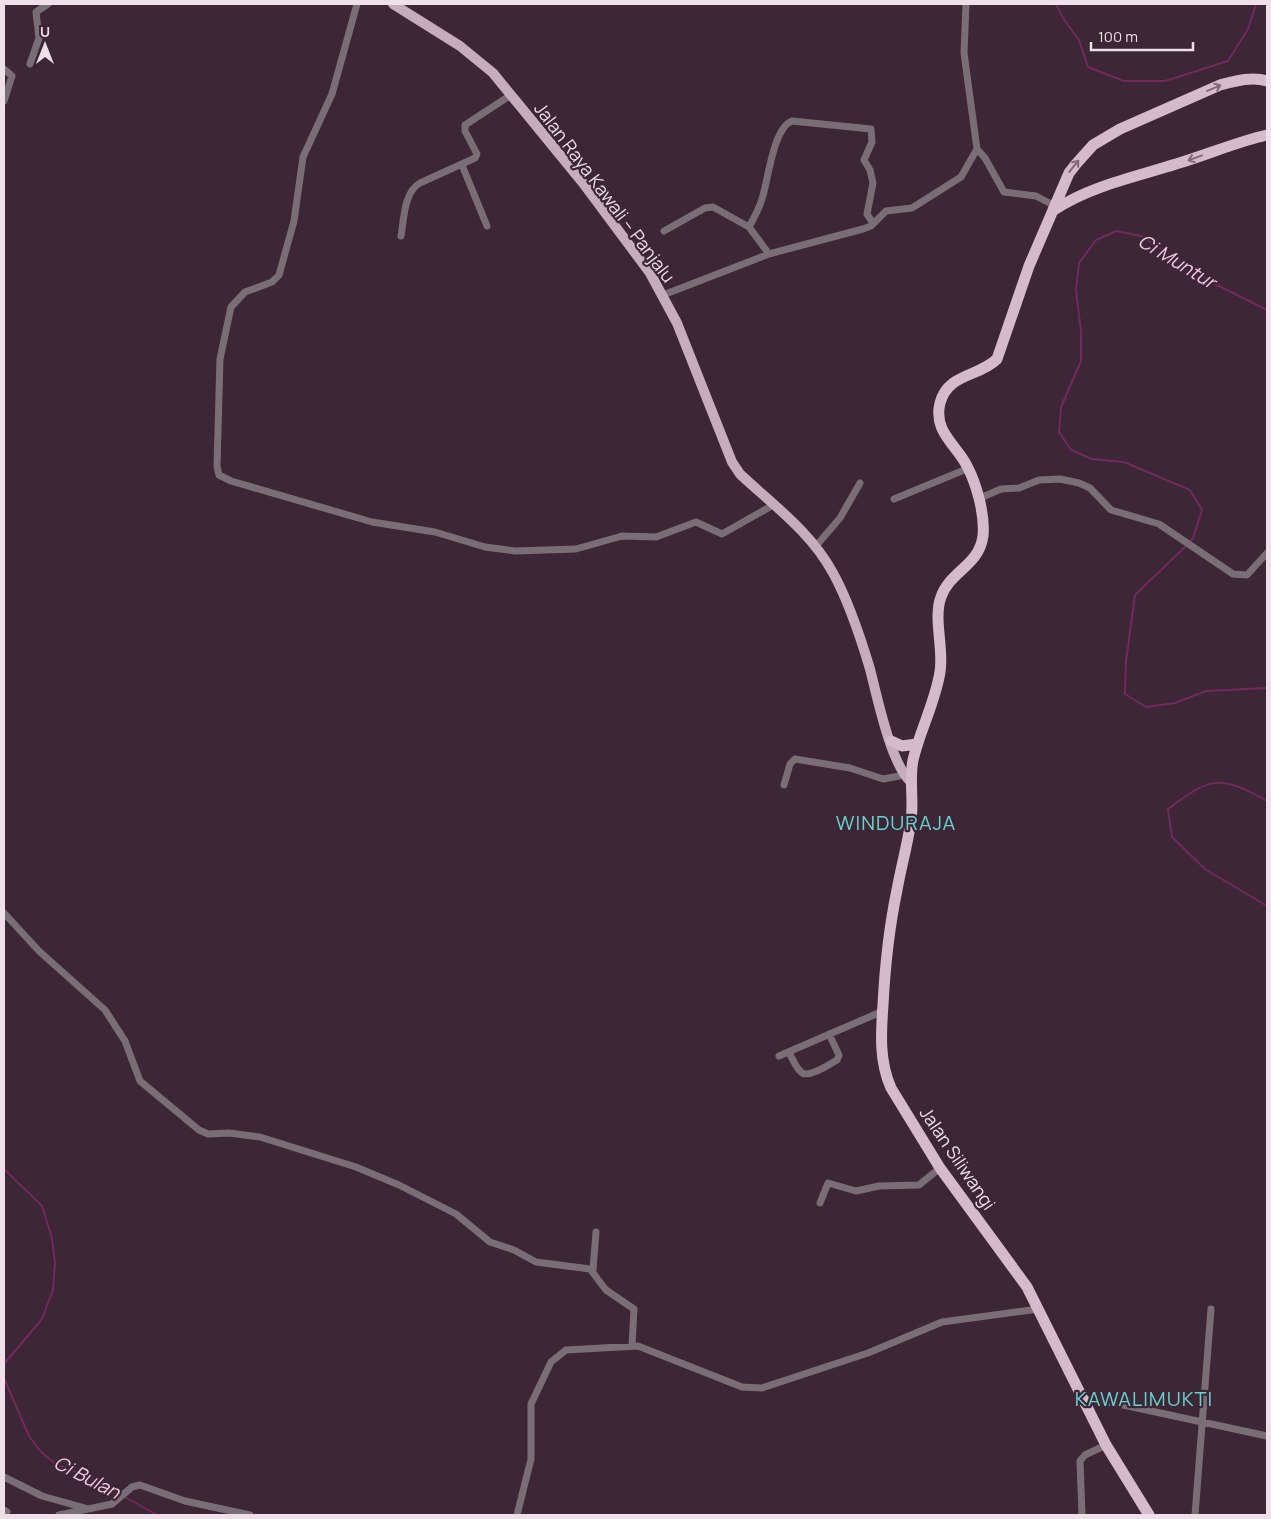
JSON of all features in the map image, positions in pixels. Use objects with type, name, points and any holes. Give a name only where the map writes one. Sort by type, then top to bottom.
[{"type":"highway","name":"Jalan Siliwangi","points":[[1149,1515],[1106,1444],[1039,1309],[1018,1273],[940,1168],[887,1078],[882,1052],[882,1011],[889,931],[912,818],[908,779],[917,744],[935,698],[942,664],[939,613],[941,596],[951,581],[978,554],[984,526],[968,468],[941,431],[939,419],[940,402],[956,379],[984,369],[997,359],[1028,266],[1069,173],[1093,145],[1106,137],[1220,85],[1246,79],[1267,81]]},
{"type":"highway","points":[[1055,208],[1087,192],[1191,160],[1241,141],[1267,135]]},
{"type":"highway","points":[[891,741],[902,746],[917,744]]},
{"type":"main road","name":"Jalan Raya Kawali – Panjalu","points":[[394,4],[460,46],[493,73],[583,183],[650,273],[677,323],[732,462],[740,474],[775,504],[816,546],[834,574],[869,667],[891,741],[908,779]]},
{"type":"street","points":[[30,64],[39,38],[36,12],[48,4]]},
{"type":"street","points":[[357,4],[332,94],[302,157],[294,221],[279,275],[272,282],[245,292],[231,307],[220,359],[217,466],[219,475],[231,482],[372,522],[435,532],[485,548],[520,552],[576,549],[622,536],[656,538],[696,522],[722,534],[775,504]]},
{"type":"street","points":[[966,4],[964,53],[977,149],[985,158],[1004,192],[1036,196],[1055,208]]},
{"type":"street","points":[[4,69],[12,76],[4,101]]},
{"type":"street","points":[[401,236],[407,203],[413,188],[473,159],[477,154],[465,130],[465,125],[511,95]]},
{"type":"street","points":[[749,227],[763,196],[778,140],[786,124],[792,121],[871,129],[872,142],[864,160],[872,177],[873,185],[867,214],[873,223]]},
{"type":"street","points":[[663,296],[769,254],[863,230],[886,211],[914,207],[961,177],[977,149]]},
{"type":"street","points":[[462,165],[487,226]]},
{"type":"street","points":[[664,231],[710,207],[749,227],[769,254]]},
{"type":"street","points":[[894,499],[968,468]]},
{"type":"street","points":[[978,499],[1001,489],[1019,488],[1039,480],[1072,481],[1090,488],[1112,510],[1154,522],[1238,576],[1247,575],[1267,553]]},
{"type":"street","points":[[816,546],[840,518],[860,483]]},
{"type":"street","points":[[784,785],[790,764],[795,759],[850,768],[883,779],[908,779]]},
{"type":"street","points":[[4,913],[39,951],[105,1010],[125,1041],[140,1081],[199,1130],[208,1134],[229,1133],[260,1137],[348,1164],[399,1185],[449,1210],[467,1221],[490,1242],[517,1252],[536,1262],[585,1267],[592,1270],[606,1290],[634,1309],[632,1345]]},
{"type":"street","points":[[779,1056],[882,1011]]},
{"type":"street","points":[[789,1052],[802,1073],[811,1073],[837,1060],[839,1055],[829,1034]]},
{"type":"street","points":[[820,1204],[828,1183],[856,1191],[879,1186],[919,1185],[940,1168]]},
{"type":"street","points":[[592,1270],[596,1232]]},
{"type":"street","points":[[517,1515],[523,1499],[531,1460],[531,1404],[551,1362],[566,1350],[632,1345],[646,1348],[742,1387],[762,1388],[875,1350],[942,1322],[1039,1309]]},
{"type":"street","points":[[1195,1515],[1211,1309]]},
{"type":"street","points":[[1083,1399],[1114,1403],[1267,1436]]},
{"type":"street","points":[[1082,1515],[1080,1459],[1106,1444]]},
{"type":"street","points":[[4,1477],[42,1496],[88,1508]]},
{"type":"street","points":[[59,1515],[88,1508],[107,1506],[135,1486],[143,1485],[185,1501],[250,1515]]},
{"type":"waterway","name":"Ci Muntur","points":[[1056,4],[1063,18],[1079,40],[1088,67],[1124,81],[1165,81],[1228,61],[1248,29],[1256,4]]},
{"type":"waterway","name":"Ci Muntur","points":[[1190,542],[1202,510],[1190,490],[1124,462],[1092,459],[1071,450],[1059,432],[1061,407],[1081,361],[1081,332],[1076,290],[1079,263],[1096,240],[1116,231],[1141,236],[1211,282],[1267,310]]},
{"type":"waterway","name":"Ci Muntur","points":[[1187,545],[1135,595],[1126,661],[1125,694],[1146,707],[1175,703],[1206,691],[1267,688]]},
{"type":"waterway","name":"Ci Muntur","points":[[1267,801],[1237,786],[1216,783],[1195,790],[1168,809],[1172,837],[1205,869],[1267,906]]},
{"type":"waterway","name":"Ci Bulan","points":[[4,1169],[42,1206],[52,1238],[55,1263],[53,1290],[42,1319],[4,1364],[4,1378],[29,1436],[41,1452],[57,1465],[98,1480],[121,1495]]},
{"type":"waterway","name":"Ci Bulan","points":[[125,1497],[157,1515]]},
{"type":"district","name":"WINDURAJA","points":[[896,822]]},
{"type":"district","name":"KAWALIMUKTI","points":[[1144,1398]]}]
